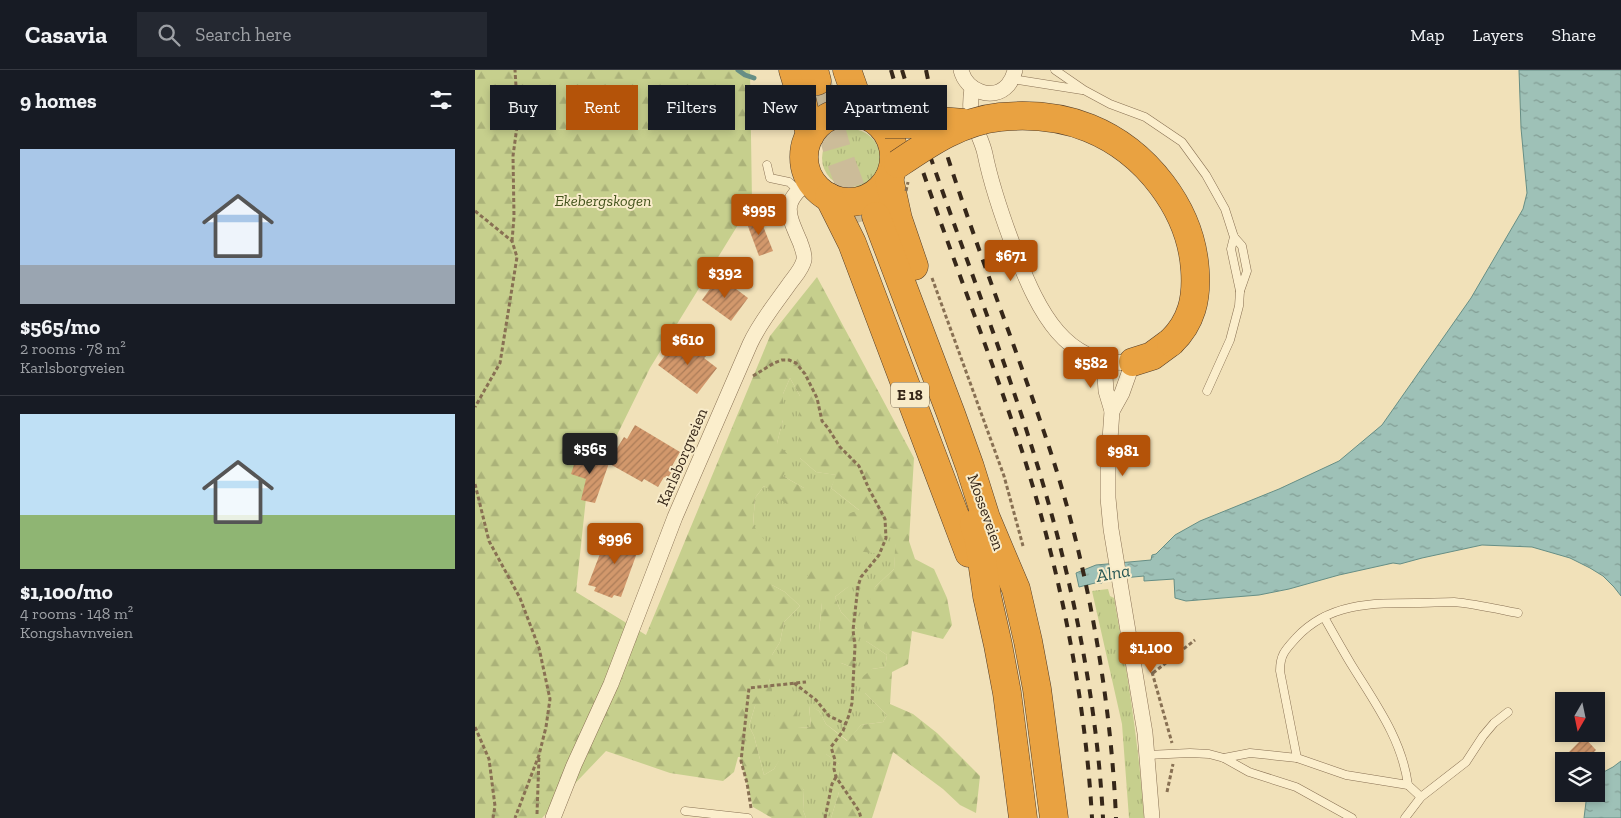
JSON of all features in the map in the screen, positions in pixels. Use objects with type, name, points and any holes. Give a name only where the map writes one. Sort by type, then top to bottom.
[{"type":"highway","name":"E 18","points":[[837,85],[821,73],[801,96],[810,135],[806,144],[805,162],[812,189],[852,243],[955,519],[987,596]]},
{"type":"highway","points":[[812,189],[840,201],[863,200],[883,188],[894,170],[943,136],[968,124],[985,119],[1029,116],[1061,120],[1090,128],[1107,137],[1124,148],[1147,168],[1164,187],[1180,215],[1189,237],[1195,262],[1196,284],[1194,304],[1188,321],[1180,334],[1152,356],[1133,362]]},
{"type":"highway","points":[[810,135],[820,122],[826,119]]},
{"type":"highway","points":[[947,122],[968,124]]},
{"type":"highway","name":"E 18","points":[[887,130],[893,144],[895,155],[894,170],[898,219],[971,415],[996,489],[1007,533],[1017,588]]},
{"type":"highway","name":"Mosseveien","points":[[1023,818],[1008,702],[987,596],[979,540],[869,218],[954,423],[986,518],[1017,588],[1029,641],[1037,690],[1054,818]]},
{"type":"street","points":[[961,70],[966,82],[979,92],[995,93],[1008,85],[1014,74]]},
{"type":"street","points":[[972,88],[971,112],[985,151],[1002,216],[1025,276],[1040,308],[1053,328],[1081,352],[1104,361],[1133,362],[1122,392],[1112,411]]},
{"type":"street","points":[[985,151],[995,93]]},
{"type":"street","name":"Karlsborgveien","points":[[553,818],[618,666],[682,500],[752,338],[801,267],[789,209],[790,202],[812,189]]},
{"type":"street","points":[[1104,361],[1107,391],[1112,411],[1108,498],[1121,598],[1138,685],[1147,755],[1152,818]]},
{"type":"lane","points":[[1055,70],[1084,90],[1110,104],[1145,118],[1182,142],[1195,158],[1225,209],[1234,237],[1242,246],[1247,272],[1230,340],[1207,391]]},
{"type":"lane","points":[[1014,74],[1084,90]]},
{"type":"lane","points":[[767,165],[770,178],[812,189]]},
{"type":"lane","points":[[1234,237],[1231,249],[1241,291]]},
{"type":"lane","points":[[1297,758],[1281,676],[1280,661],[1286,649],[1301,632],[1325,617],[1359,605],[1454,602],[1518,612]]},
{"type":"lane","points":[[1325,617],[1397,741],[1405,766],[1408,785]]},
{"type":"lane","points":[[1405,818],[1421,797],[1466,762],[1483,736],[1494,723],[1508,712]]},
{"type":"lane","points":[[1147,755],[1174,753],[1209,754],[1224,758],[1249,772],[1296,787],[1352,818]]},
{"type":"lane","points":[[1224,758],[1250,753],[1297,758],[1345,775],[1408,785],[1421,797]]},
{"type":"lane","points":[[685,811],[750,815]]},
{"type":"path","points":[[475,407],[500,363],[517,257],[512,241],[514,217],[513,156],[518,119],[515,70]]},
{"type":"path","points":[[475,211],[512,241]]},
{"type":"path","points":[[734,380],[749,378],[782,360],[796,363],[805,374],[817,398],[822,421],[832,433],[839,448],[859,466],[885,519],[886,538],[879,555],[861,577],[856,597],[853,630],[855,646],[852,680],[853,693],[849,715],[843,731],[831,746],[835,760],[834,769],[836,777],[859,811],[861,818]]},
{"type":"path","points":[[475,484],[489,541],[520,598],[539,648],[550,699],[539,755],[515,818]]},
{"type":"path","points":[[1167,796],[1174,753],[1153,673],[1195,640]]},
{"type":"path","points":[[750,815],[747,783],[741,762],[749,688],[806,682]]},
{"type":"path","points":[[795,683],[815,700],[829,716],[845,724]]},
{"type":"path","points":[[475,727],[489,759],[495,806],[493,818]]},
{"type":"path","points":[[537,818],[539,755]]},
{"type":"path","points":[[825,818],[832,784],[836,777]]},
{"type":"green space","name":"Ekebergskogen","points":[[475,70],[750,70],[750,85],[745,85],[745,130],[751,130],[752,202],[650,368],[586,498],[576,592],[646,635],[770,336],[817,277],[914,458],[909,541],[915,559],[934,569],[947,598],[952,625],[943,639],[912,631],[908,664],[892,672],[890,704],[913,714],[937,733],[980,776],[976,813],[960,805],[943,789],[893,752],[872,818],[831,818],[839,792],[839,764],[826,754],[809,764],[779,738],[774,714],[797,708],[798,728],[811,727],[809,705],[819,711],[826,724],[847,741],[861,725],[883,722],[887,715],[865,693],[860,679],[872,669],[885,667],[887,655],[866,641],[863,618],[875,587],[894,569],[896,530],[888,527],[882,554],[856,551],[856,526],[842,516],[859,510],[831,488],[836,475],[816,472],[800,458],[800,396],[790,378],[783,394],[783,420],[777,443],[792,459],[783,476],[804,488],[790,507],[764,486],[755,498],[753,525],[779,560],[772,585],[785,592],[800,606],[784,622],[780,642],[772,655],[782,666],[769,679],[772,689],[772,700],[755,706],[749,726],[754,736],[764,775],[774,769],[779,760],[794,775],[804,790],[803,810],[806,818],[772,818],[753,807],[740,757],[738,757],[734,772],[723,781],[670,773],[606,751],[542,818],[475,818]]},
{"type":"green space","points":[[840,131],[862,131],[872,137],[879,152],[878,169],[872,179],[862,185],[851,187],[840,185],[830,179],[824,169],[822,158],[824,147],[830,137]]},
{"type":"green space","points":[[790,378],[800,396],[800,458],[816,472],[837,475],[831,488],[860,511],[897,530],[894,569],[875,587],[866,641],[887,655],[885,667],[872,669],[865,693],[887,715],[883,722],[861,725],[848,741],[826,724],[819,711],[809,706],[811,727],[798,728],[775,714],[839,764],[839,792],[831,818],[806,818],[803,810],[804,790],[779,761],[774,769],[764,775],[754,736],[749,726],[755,706],[772,689],[769,679],[772,655],[780,642],[784,622],[800,606],[785,592],[772,585],[765,542],[753,526],[755,498],[764,486],[771,491],[804,488],[783,476],[777,443],[783,420],[783,394]],"holes":[[[849,586],[835,597],[841,612],[857,629],[854,668],[841,663],[819,631],[822,603]]]},
{"type":"green space","points":[[814,566],[836,569],[847,574],[849,586],[835,597],[841,612],[857,629],[857,662],[854,668],[841,663],[824,661],[819,631],[822,603],[803,582]]},
{"type":"green space","points":[[1108,589],[1110,596],[1114,598],[1128,680],[1136,735],[1144,818],[1129,818],[1122,724],[1092,591]]},
{"type":"water","name":"Alna","points":[[1519,70],[1621,70],[1621,596],[1603,576],[1570,558],[1532,547],[1482,545],[1400,564],[1393,563],[1339,575],[1259,595],[1186,601],[1175,598],[1174,579],[1144,581],[1144,576],[1102,580],[1102,583],[1079,587],[1076,573],[1096,565],[1151,560],[1152,555],[1156,554],[1175,535],[1200,521],[1279,489],[1339,461],[1382,425],[1471,298],[1523,209],[1527,193],[1521,128]]},
{"type":"water","points":[[1621,761],[1621,818],[1584,818],[1586,802],[1605,802],[1605,771]]},
{"type":"building","points":[[759,216],[773,251],[759,256],[746,221]]},
{"type":"building","points":[[719,276],[748,298],[731,321],[702,300]]},
{"type":"building","points":[[678,338],[691,348],[693,345],[707,355],[704,358],[717,368],[697,394],[658,365]]},
{"type":"building","points":[[635,425],[680,452],[672,466],[675,467],[667,479],[664,477],[658,487],[644,479],[642,482],[608,463],[624,437],[627,439]]},
{"type":"building","points":[[578,453],[609,463],[595,503],[581,500],[586,479],[571,474]]},
{"type":"building","points":[[608,533],[620,538],[621,534],[628,537],[629,534],[642,539],[621,597],[614,595],[612,598],[594,591],[596,587],[588,585]]},
{"type":"building","points":[[1579,742],[1589,742],[1596,750],[1594,752],[1569,752]]},
{"type":"waterway","points":[[738,70],[754,78]]},
{"type":"tunnel","points":[[817,81],[839,156],[863,221]]},
{"type":"railway","points":[[891,70],[921,167],[1007,406],[1036,498],[1059,588],[1077,679],[1089,772],[1092,818]]},
{"type":"railway","points":[[902,70],[936,174],[1010,380],[1055,525],[1083,650],[1090,691],[1096,733],[1103,818]]},
{"type":"railway","points":[[926,70],[936,117],[948,158],[1049,447],[1075,536],[1086,583],[1103,678],[1109,725],[1116,818]]}]
